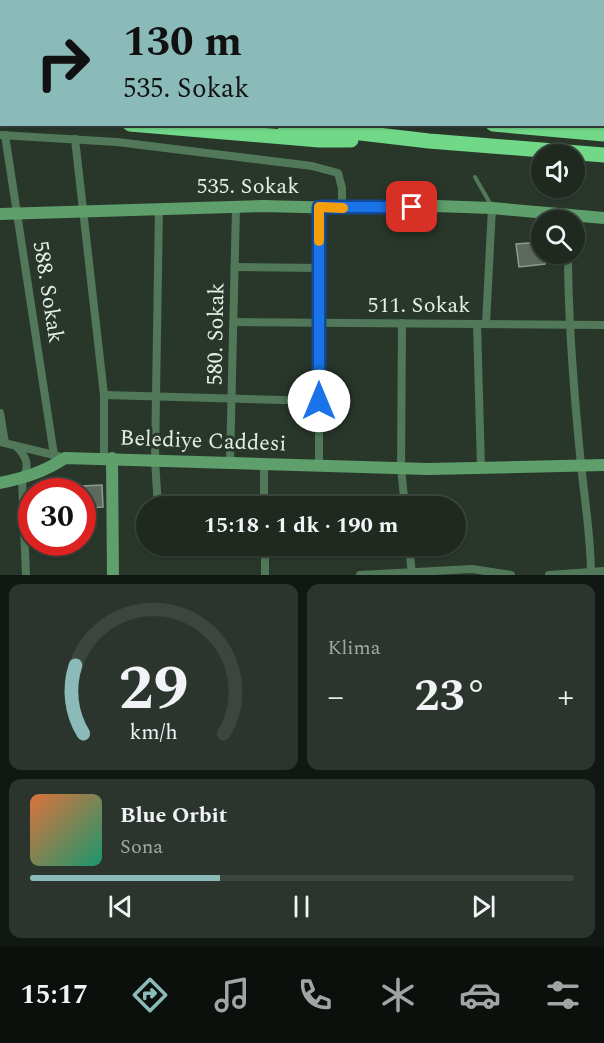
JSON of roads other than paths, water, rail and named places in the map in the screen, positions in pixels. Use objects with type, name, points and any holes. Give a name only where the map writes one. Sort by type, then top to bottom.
[{"type":"highway","points":[[154,126],[319,140],[429,141]]},
{"type":"highway","points":[[301,126],[429,141],[604,155]]},
{"type":"highway","points":[[515,126],[604,134]]},
{"type":"street","points":[[3,135],[117,142],[312,166],[338,173],[342,188],[342,208]]},
{"type":"street","name":"588. Sokak","points":[[3,135],[59,456]]},
{"type":"street","points":[[75,139],[104,395],[113,575]]},
{"type":"street","name":"535. Sokak","points":[[0,213],[159,208],[436,206],[492,208],[531,213]]},
{"type":"street","name":"580. Sokak","points":[[230,462],[236,207]]},
{"type":"street","points":[[319,207],[319,466]]},
{"type":"street","points":[[157,496],[155,460],[159,208]]},
{"type":"street","points":[[486,324],[492,208]]},
{"type":"street","name":"535. Sokak","points":[[585,218],[604,218]]},
{"type":"street","points":[[568,264],[568,325],[591,545],[591,574]]},
{"type":"street","points":[[236,267],[319,268]]},
{"type":"street","name":"511. Sokak","points":[[235,322],[604,325]]},
{"type":"street","points":[[402,323],[401,468],[404,496]]},
{"type":"street","points":[[477,324],[481,468]]},
{"type":"street","points":[[104,395],[319,401]]},
{"type":"street","points":[[0,414],[2,443],[59,456],[47,470],[25,478]]},
{"type":"street","points":[[16,446],[25,455],[27,462],[27,471],[23,478]]},
{"type":"street","name":"Belediye Caddesi","points":[[59,456],[401,468],[604,465]]},
{"type":"street","points":[[264,464],[264,496]]},
{"type":"street","points":[[0,483],[18,480]]},
{"type":"street","points":[[25,556],[26,575]]},
{"type":"street","points":[[265,556],[265,575]]},
{"type":"street","points":[[410,556],[412,573]]},
{"type":"street","points":[[549,575],[591,574],[604,571]]},
{"type":"street","points":[[360,575],[472,572],[512,575]]},
{"type":"lane","points":[[475,177],[492,208]]}]
